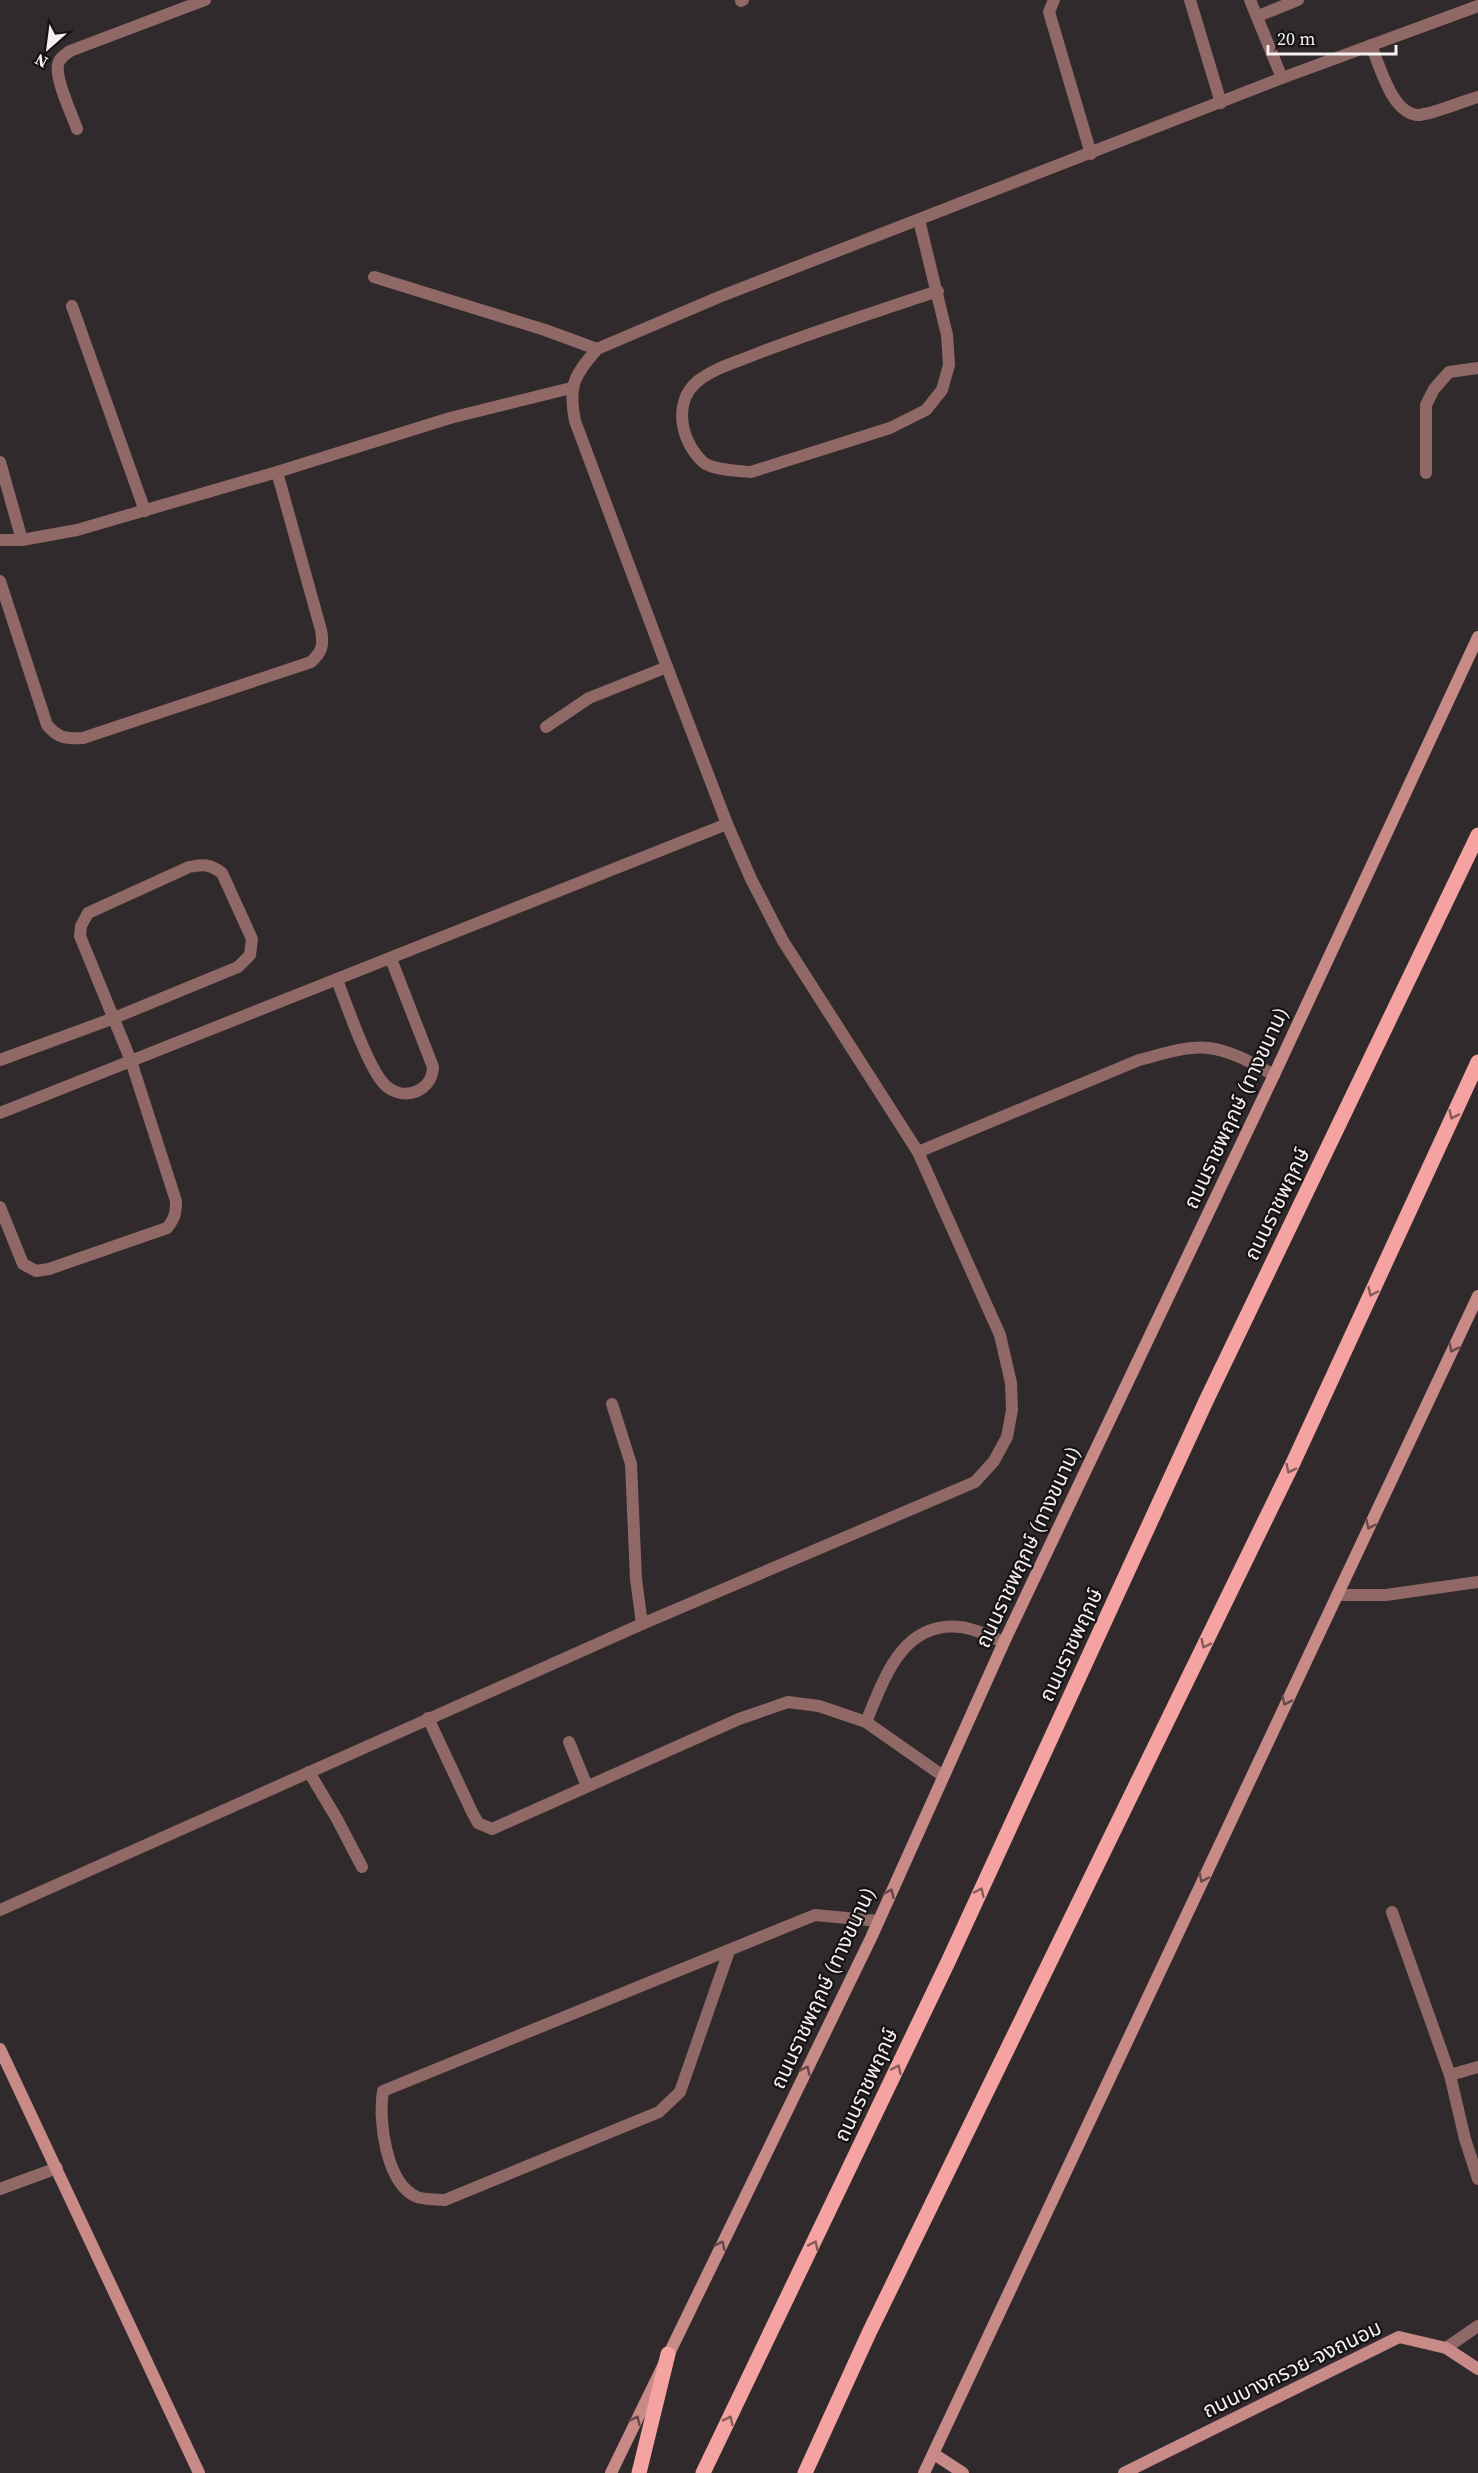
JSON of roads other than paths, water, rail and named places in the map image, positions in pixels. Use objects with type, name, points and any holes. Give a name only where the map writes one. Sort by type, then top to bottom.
[{"type":"main road","name":"ถนนราชพฤกษ์ (ทางขนาน)","points":[[610,2473],[878,1921],[942,1776],[1274,1075],[1478,637]]},
{"type":"main road","name":"ถนนราชพฤกษ์","points":[[703,2473],[948,1962],[1206,1401],[1478,835]]},
{"type":"main road","points":[[805,2473],[869,2333],[1293,1463],[1478,1062]]},
{"type":"main road","points":[[1463,1094],[1478,1086]]},
{"type":"main road","points":[[924,2473],[1478,1296]]},
{"type":"main road","points":[[0,2049],[199,2473]]},
{"type":"main road","name":"ถนนบางกรวย-จงถนอม","points":[[1124,2473],[1399,2337],[1446,2348],[1478,2369]]},
{"type":"main road","points":[[639,2473],[668,2354]]},
{"type":"main road","points":[[933,2454],[963,2473]]},
{"type":"street","points":[[77,129],[58,76],[58,65],[62,57],[70,51],[206,0]]},
{"type":"street","points":[[1054,0],[1049,12],[1090,154]]},
{"type":"street","points":[[1190,0],[1221,103]]},
{"type":"street","points":[[1250,0],[1282,78]]},
{"type":"street","points":[[1258,16],[1298,0]]},
{"type":"street","points":[[0,1910],[642,1623],[975,1482],[994,1461],[1007,1437],[1012,1410],[1011,1383],[1000,1335],[918,1152],[783,941],[751,879],[727,824],[575,421],[571,388],[597,349],[719,297],[1282,78],[1478,6]]},
{"type":"street","points":[[1371,45],[1395,102],[1405,112],[1419,115],[1478,97]]},
{"type":"street","points":[[919,220],[938,291],[947,334],[949,365],[942,390],[926,410],[891,428],[751,472],[730,471],[704,463],[685,437],[681,414],[687,397],[697,381],[723,367],[783,344],[938,291]]},
{"type":"street","points":[[374,277],[597,349]]},
{"type":"street","points":[[72,306],[146,511]]},
{"type":"street","points":[[1426,473],[1426,405],[1434,389],[1449,372],[1478,368]]},
{"type":"street","points":[[0,540],[22,540],[77,530],[277,472],[450,418],[571,388]]},
{"type":"street","points":[[0,462],[22,540]]},
{"type":"street","points":[[0,581],[47,725],[56,735],[67,739],[83,738],[311,662],[320,654],[324,643],[277,472]]},
{"type":"street","points":[[546,727],[589,698],[667,667]]},
{"type":"street","points":[[0,1113],[727,824]]},
{"type":"street","points":[[0,1060],[114,1018],[238,967],[250,955],[252,939],[222,873],[212,866],[201,864],[189,867],[88,913],[83,919],[80,936],[114,1018],[131,1061],[176,1201],[176,1213],[167,1228],[49,1269],[36,1271],[23,1264],[0,1207]]},
{"type":"street","points":[[336,980],[373,1067],[385,1085],[398,1093],[413,1094],[426,1087],[432,1078],[433,1067],[391,959]]},
{"type":"street","points":[[918,1152],[1139,1060],[1177,1050],[1208,1048],[1234,1055],[1274,1075]]},
{"type":"street","points":[[612,1404],[631,1464],[636,1579],[642,1623]]},
{"type":"street","points":[[1337,1595],[1386,1595],[1478,1582]]},
{"type":"street","points":[[866,1722],[892,1663],[911,1639],[937,1629],[961,1627],[1005,1642]]},
{"type":"street","points":[[428,1718],[478,1823],[492,1829],[739,1719],[788,1702],[819,1706],[866,1722],[942,1776]]},
{"type":"street","points":[[569,1742],[587,1786]]},
{"type":"street","points":[[309,1772],[333,1810],[362,1867]]},
{"type":"street","points":[[1392,1912],[1450,2075],[1465,2139],[1478,2180]]},
{"type":"street","points":[[729,1951],[680,2092],[659,2112],[445,2200],[418,2197],[400,2185],[384,2139],[380,2108],[383,2091],[815,1915],[878,1921]]},
{"type":"street","points":[[1450,2075],[1478,2067]]},
{"type":"street","points":[[0,2189],[57,2168]]},
{"type":"street","points":[[1446,2348],[1478,2326]]}]
